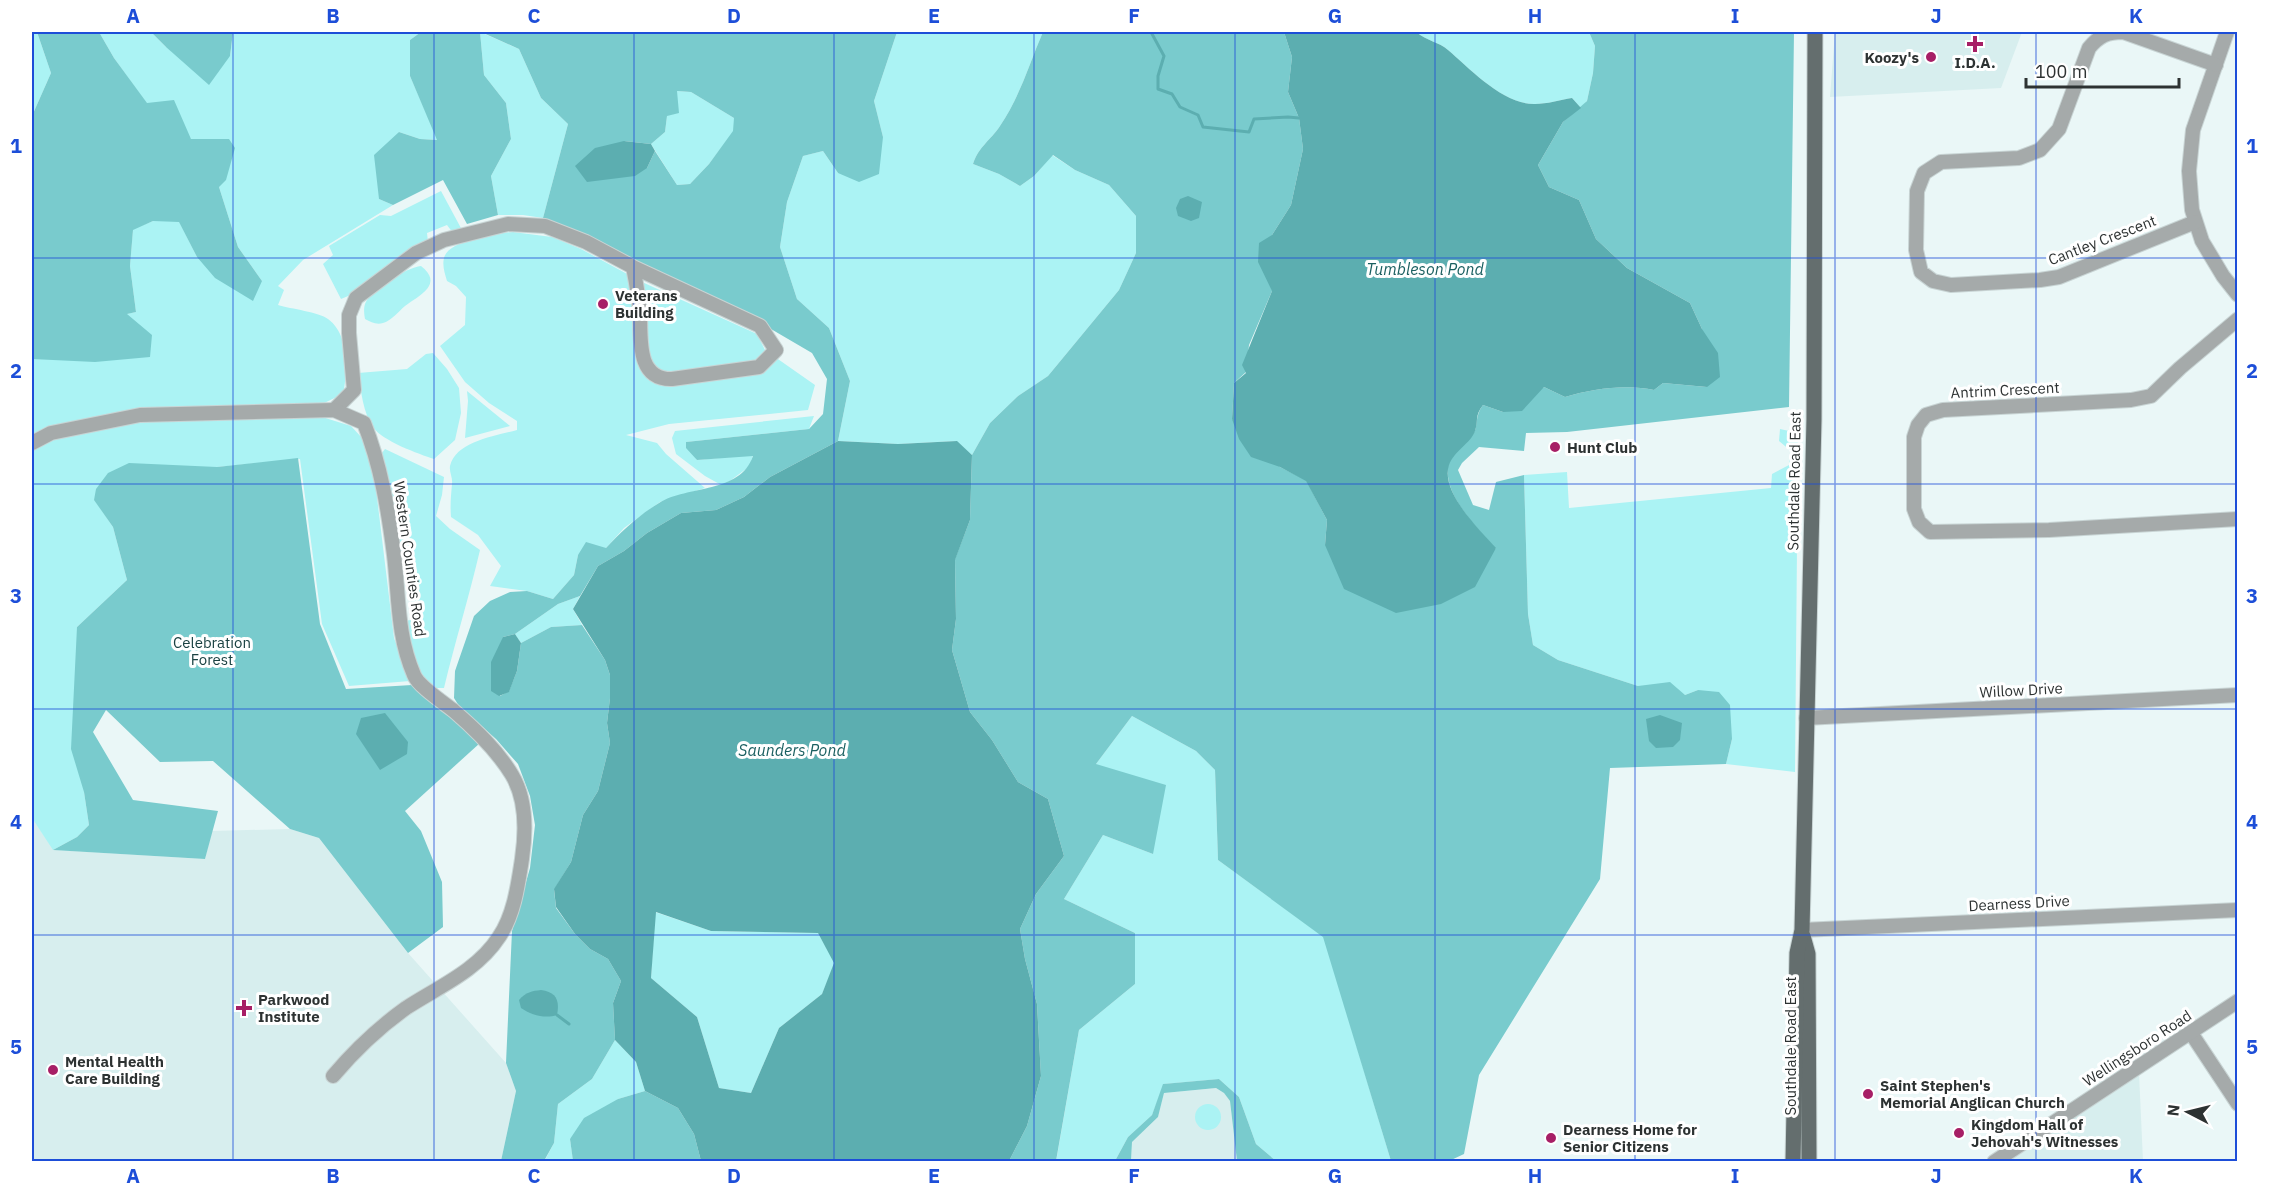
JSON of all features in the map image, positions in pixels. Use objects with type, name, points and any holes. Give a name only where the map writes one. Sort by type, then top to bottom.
[{"type":"main road","name":"Southdale Road East","points":[[1793,1161],[1797,953],[1802,930],[1814,409],[1815,32]]},
{"type":"main road","name":"Southdale Road East","points":[[1802,930],[1808,954],[1809,1161]]},
{"type":"street","name":"Cantley Crescent","points":[[2195,222],[2059,277],[2040,280],[1951,285],[1933,281],[1921,272],[1916,250],[1917,191],[1924,173],[1941,162],[2019,158],[2040,150],[2060,129],[2089,48],[2098,38],[2110,32],[2122,32],[2216,65]]},
{"type":"street","points":[[2227,32],[2193,130],[2189,171],[2192,210],[2202,242],[2238,295]]},
{"type":"street","points":[[334,410],[354,390],[349,315],[356,298],[416,253],[444,240],[508,224],[545,226],[586,242],[633,267],[760,326],[776,350],[759,367],[672,379],[658,378],[648,370],[642,356],[640,310],[633,267]]},
{"type":"street","name":"Antrim Crescent","points":[[2238,319],[2151,396],[2131,400],[1943,410],[1926,416],[1918,425],[1914,437],[1914,509],[1920,522],[1930,532],[2049,530],[2238,519]]},
{"type":"street","name":"Western Counties Road","points":[[32,442],[51,433],[140,415],[334,410],[364,423],[382,476],[394,556],[399,628],[415,678],[487,741],[513,776],[520,795],[525,842],[518,883],[499,938],[476,964],[406,1008],[377,1030],[333,1076]]},
{"type":"street","name":"Willow Drive","points":[[1806,718],[2238,695]]},
{"type":"street","name":"Dearness Drive","points":[[1802,930],[2238,910]]},
{"type":"street","name":"Wellingsboro Road","points":[[1994,1161],[2238,1001]]},
{"type":"street","points":[[2191,1033],[2238,1104]]},
{"type":"shaded area","points":[[32,32],[37,32],[51,73],[32,116]]},
{"type":"shaded area","points":[[99,32],[151,32],[166,47],[230,56],[233,32],[421,32],[410,40],[410,76],[438,140],[420,139],[399,132],[379,199],[393,205],[303,260],[278,286],[284,290],[278,305],[324,317],[335,326],[340,334],[346,364],[343,394],[322,404],[319,416],[351,426],[363,439],[375,481],[394,638],[410,681],[349,686],[322,624],[300,459],[217,467],[94,499],[113,527],[127,580],[77,627],[84,792],[89,825],[77,837],[53,850],[32,818],[32,358],[126,314],[136,312],[130,266],[133,229],[153,221],[179,221],[197,257],[262,281],[238,247],[219,187],[229,139],[191,139],[147,104],[114,58]]},
{"type":"shaded area","points":[[480,32],[519,49],[541,98],[568,124],[543,218],[498,215],[491,176],[511,139],[506,103],[484,75]]},
{"type":"shaded area","points":[[897,32],[1043,32],[1013,104],[1000,126],[978,153],[973,164],[999,174],[1020,186],[1034,176],[1052,155],[1075,170],[1109,185],[1136,216],[1136,253],[1119,290],[1048,376],[1018,396],[990,423],[972,455],[956,441],[898,444],[838,441],[850,381],[829,328],[797,299],[780,247],[787,202],[803,156],[823,151],[838,173],[883,137],[874,101]]},
{"type":"shaded area","points":[[1416,32],[1589,32],[1595,46],[1593,73],[1587,101],[1581,108],[1572,98],[1535,104],[1511,99],[1477,76],[1444,47]]},
{"type":"shaded area","points":[[1835,32],[2022,32],[2001,88],[1830,97]]},
{"type":"shaded area","points":[[677,91],[691,92],[734,118],[734,131],[709,164],[690,184],[677,185],[651,144],[665,132],[667,116]]},
{"type":"shaded area","points":[[441,191],[462,230],[453,233],[447,225],[427,233],[428,242],[353,294],[341,299],[323,264],[333,255],[329,246],[380,215],[391,216]]},
{"type":"shaded area","points":[[513,232],[552,237],[581,249],[642,282],[757,334],[765,350],[815,385],[808,410],[669,424],[626,435],[657,443],[666,454],[705,488],[660,502],[624,528],[606,548],[578,555],[574,575],[553,599],[527,591],[490,586],[501,566],[478,535],[451,517],[450,466],[454,458],[468,445],[517,430],[517,421],[489,403],[465,382],[440,346],[465,325],[466,297],[456,286],[447,281],[444,258],[454,246],[463,242]]},
{"type":"shaded area","points":[[421,266],[428,272],[430,278],[430,284],[423,293],[386,322],[380,324],[365,319],[366,302],[377,289],[399,274]]},
{"type":"shaded area","points":[[433,353],[459,388],[461,413],[455,440],[434,459],[392,442],[373,427],[361,394],[358,373],[407,369],[426,354]]},
{"type":"shaded area","points":[[467,391],[510,426],[465,438]]},
{"type":"shaded area","points":[[814,416],[809,429],[686,442],[697,460],[753,455],[750,466],[723,486],[705,476],[676,454],[672,438],[675,431]]},
{"type":"shaded area","points":[[1780,429],[1798,433],[1795,772],[1726,764],[1732,739],[1698,690],[1685,695],[1638,686],[1558,660],[1533,645],[1528,614],[1524,475],[1567,472],[1569,508],[1771,488],[1772,474],[1789,465],[1791,451],[1779,441]]},
{"type":"shaded area","points":[[385,449],[444,477],[436,516],[480,550],[444,688],[434,688],[417,670],[403,621],[411,620],[411,585],[407,552],[397,551],[391,499],[382,453]]},
{"type":"shaded area","points":[[580,596],[573,609],[582,625],[551,627],[521,643],[515,634],[558,604]]},
{"type":"shaded area","points":[[1132,716],[1196,751],[1215,770],[1218,860],[1324,937],[1391,1161],[1276,1161],[1256,1144],[1239,1097],[1219,1079],[1164,1084],[1152,1115],[1128,1137],[1115,1161],[1056,1162],[1079,1030],[1135,984],[1135,933],[1064,899],[1103,835],[1153,854],[1096,764]]},
{"type":"shaded area","name":"Parkwood Institute","points":[[32,818],[54,850],[205,859],[212,831],[290,829],[319,838],[408,953],[506,1063],[516,1091],[501,1161],[32,1161]]},
{"type":"shaded area","points":[[655,912],[711,931],[818,933],[835,963],[822,994],[779,1028],[751,1093],[719,1088],[697,1017],[651,978]]},
{"type":"shaded area","points":[[615,1040],[636,1062],[645,1091],[618,1099],[570,1139],[573,1161],[544,1162],[554,1143],[558,1104],[592,1079]]},
{"type":"shaded area","points":[[2139,1073],[2143,1161],[2006,1161]]},
{"type":"shaded area","points":[[1216,1088],[1230,1101],[1237,1161],[1131,1162],[1132,1142],[1158,1117],[1164,1093]]},
{"type":"shaded area","points":[[1208,1104],[1217,1108],[1221,1117],[1217,1126],[1208,1130],[1199,1126],[1195,1117],[1199,1108]]},
{"type":"green space","points":[[37,32],[99,32],[114,58],[147,103],[174,100],[191,139],[229,139],[235,148],[226,180],[219,187],[238,247],[262,281],[253,301],[215,278],[197,257],[179,222],[153,221],[133,230],[130,266],[136,312],[127,314],[152,335],[150,357],[95,362],[32,359],[32,116],[51,73]]},
{"type":"green space","points":[[151,32],[233,32],[230,56],[209,85]]},
{"type":"green space","points":[[421,32],[480,32],[484,75],[506,103],[511,139],[491,176],[498,215],[467,224],[443,180],[393,205],[379,199],[374,155],[399,132],[420,139],[437,140],[410,76],[410,40]]},
{"type":"green space","points":[[481,32],[897,32],[874,101],[883,137],[879,174],[859,182],[838,173],[823,151],[803,156],[787,202],[780,247],[797,299],[829,328],[850,381],[838,441],[770,477],[744,497],[716,510],[681,513],[598,566],[580,596],[558,604],[515,634],[503,637],[500,696],[509,691],[517,671],[521,643],[551,627],[582,625],[605,660],[610,675],[607,723],[610,743],[598,791],[583,815],[571,862],[554,890],[556,908],[575,934],[590,949],[608,959],[621,981],[613,1003],[615,1040],[592,1079],[558,1104],[554,1143],[544,1161],[501,1161],[516,1091],[506,1063],[512,931],[530,868],[535,825],[530,796],[518,764],[496,739],[459,706],[454,698],[455,671],[474,616],[490,601],[510,592],[527,591],[553,599],[574,575],[578,555],[586,542],[606,548],[631,524],[659,503],[684,493],[725,483],[737,477],[753,456],[697,460],[686,448],[686,442],[809,429],[823,414],[827,379],[812,353],[737,309],[543,218],[568,124],[541,98],[519,49]],"holes":[[[677,91],[691,92],[734,118],[733,131],[709,164],[690,184],[677,185],[655,151],[647,168],[624,141],[651,144],[665,132],[667,116],[679,113]]]},
{"type":"green space","points":[[1043,32],[1284,32],[1292,57],[1288,92],[1299,118],[1303,149],[1291,205],[1272,235],[1272,291],[1249,345],[1246,372],[1234,383],[1232,419],[1280,467],[1306,480],[1327,520],[1325,545],[1496,549],[1464,511],[1451,489],[1448,478],[1449,462],[1473,434],[1478,413],[1483,405],[1503,412],[1544,387],[1565,397],[1609,388],[1632,387],[1654,390],[1663,383],[1707,387],[1702,329],[1690,303],[1627,268],[1596,239],[1579,200],[1549,187],[1538,165],[1563,122],[1587,101],[1593,73],[1595,46],[1589,32],[1794,32],[1789,407],[1567,432],[1526,433],[1524,451],[1479,447],[1458,470],[1473,505],[1489,510],[1496,482],[1524,475],[1528,614],[1533,645],[1558,660],[1638,686],[1670,682],[1685,695],[1698,690],[1719,692],[1730,705],[1732,739],[1726,764],[1610,768],[1600,879],[1479,1075],[1464,1154],[1449,1161],[1391,1161],[1323,937],[1218,860],[1215,770],[1196,751],[1132,716],[1096,764],[1166,785],[1153,854],[1103,835],[1064,899],[1135,933],[1135,984],[1079,1030],[1056,1161],[1009,1161],[1027,1126],[1041,1076],[1037,1004],[1020,929],[1036,894],[1064,856],[1048,799],[1018,782],[992,740],[970,712],[952,650],[956,619],[955,559],[970,520],[972,455],[990,423],[1018,396],[1048,376],[1119,290],[1136,253],[1136,216],[1109,185],[1075,170],[1053,155],[1034,176],[1020,186],[999,174],[973,164],[978,153],[1000,126],[1013,104]]},
{"type":"green space","name":"Celebration Forest","points":[[298,458],[320,624],[346,689],[412,685],[480,743],[405,811],[421,831],[442,882],[443,927],[408,953],[319,838],[290,829],[213,761],[160,762],[106,710],[93,732],[133,800],[218,811],[205,859],[53,850],[77,837],[89,825],[84,792],[71,749],[77,627],[127,580],[113,527],[94,500],[96,489],[108,473],[129,463],[217,467]]},
{"type":"green space","points":[[1219,1079],[1239,1097],[1256,1144],[1276,1161],[1237,1161],[1230,1101],[1216,1088],[1164,1093],[1158,1117],[1132,1142],[1131,1161],[1115,1161],[1128,1137],[1152,1115],[1163,1084]]},
{"type":"green space","points":[[645,1091],[678,1108],[694,1134],[701,1161],[573,1161],[570,1139],[584,1118],[618,1099]]},
{"type":"water","name":"Tumbleson Pond","points":[[1284,32],[1416,32],[1444,47],[1477,76],[1511,99],[1535,104],[1572,98],[1581,108],[1563,122],[1538,165],[1549,187],[1579,200],[1596,239],[1627,268],[1690,303],[1702,329],[1718,353],[1720,377],[1707,387],[1663,383],[1654,390],[1632,387],[1609,388],[1565,397],[1544,387],[1522,411],[1503,412],[1483,405],[1473,435],[1451,460],[1448,476],[1450,487],[1463,510],[1496,548],[1475,587],[1441,604],[1396,613],[1344,589],[1325,545],[1327,520],[1306,481],[1280,467],[1251,457],[1239,439],[1232,419],[1234,383],[1246,373],[1242,365],[1272,291],[1258,262],[1259,243],[1272,235],[1291,205],[1303,149],[1299,118],[1288,92],[1292,57]]},
{"type":"water","points":[[624,141],[651,144],[655,151],[647,168],[635,176],[587,182],[575,166],[595,148]]},
{"type":"water","points":[[1188,196],[1202,202],[1199,218],[1191,221],[1178,216],[1176,208],[1180,199]]},
{"type":"water","name":"Saunders Pond","points":[[838,441],[898,444],[957,441],[972,455],[970,520],[955,560],[956,619],[952,650],[970,712],[992,740],[1018,782],[1048,799],[1064,856],[1036,894],[1020,929],[1037,1004],[1041,1076],[1027,1126],[1009,1161],[701,1161],[694,1134],[678,1108],[645,1091],[636,1062],[615,1040],[613,1003],[621,981],[608,959],[590,949],[575,934],[556,907],[554,889],[571,862],[583,815],[598,791],[610,743],[607,723],[610,675],[605,660],[573,609],[598,566],[624,551],[647,533],[681,513],[716,510],[744,497],[770,477]],"holes":[[[656,912],[711,931],[818,933],[834,963],[822,994],[779,1028],[751,1093],[719,1088],[697,1017],[651,978]]]},
{"type":"water","points":[[515,634],[521,643],[517,671],[509,692],[499,696],[491,691],[491,662],[503,637]]},
{"type":"water","points":[[385,713],[408,742],[407,754],[380,770],[356,734],[361,718]]},
{"type":"water","points":[[1660,715],[1682,723],[1680,740],[1673,747],[1656,748],[1649,741],[1646,719]]},
{"type":"water","points":[[541,990],[556,998],[557,1015],[538,1016],[521,1008],[519,1000],[522,997],[529,992]]},
{"type":"waterway","points":[[1151,32],[1164,56],[1158,76],[1158,89],[1172,94],[1180,107],[1198,115],[1203,127],[1249,132],[1254,119],[1299,118]]},
{"type":"waterway","points":[[557,1015],[569,1024]]},
{"type":"place","name":"I.D.A.","points":[[1975,44]]},
{"type":"place","name":"Koozy's","points":[[1931,57]]},
{"type":"place","name":"Veterans Building","points":[[603,304]]},
{"type":"place","name":"Hunt Club","points":[[1555,447]]},
{"type":"place","name":"Parkwood Institute","points":[[244,1008]]},
{"type":"place","name":"Mental Health Care Building","points":[[53,1070]]},
{"type":"place","name":"Saint Stephen's Memorial Anglican Church","points":[[1868,1094]]},
{"type":"place","name":"Kingdom Hall of Jehovah's Witnesses","points":[[1959,1133]]},
{"type":"place","name":"Dearness Home for Senior Citizens","points":[[1551,1138]]}]
